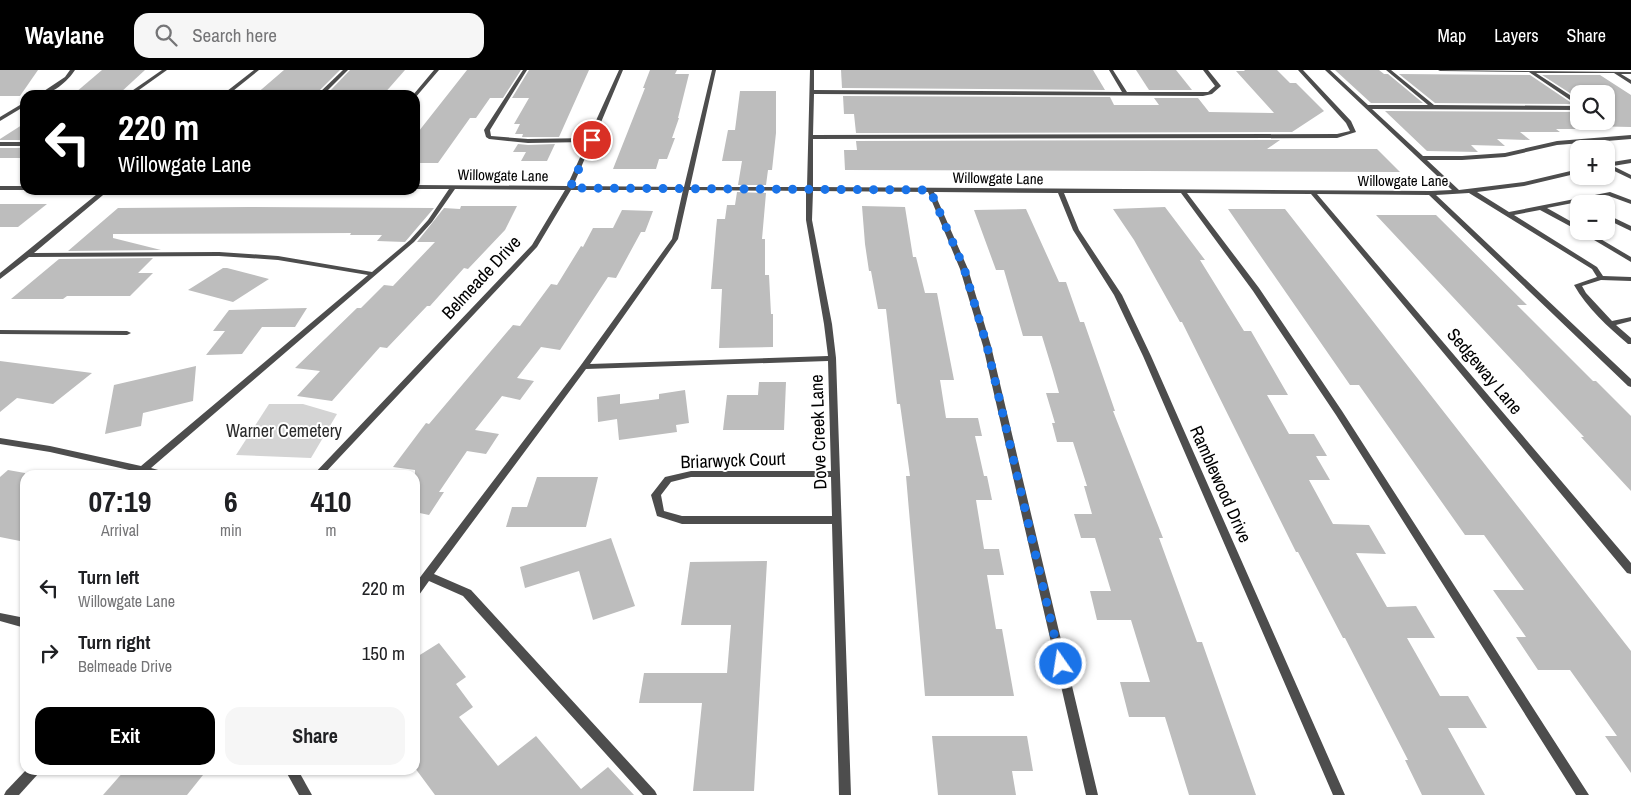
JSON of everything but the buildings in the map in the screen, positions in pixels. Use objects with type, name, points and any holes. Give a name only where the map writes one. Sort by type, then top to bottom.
[{"type":"street","points":[[49,90],[67,78],[73,70]]},
{"type":"street","points":[[136,90],[165,70]]},
{"type":"street","points":[[231,90],[257,70]]},
{"type":"street","points":[[325,90],[346,70]]},
{"type":"street","points":[[420,90],[437,70]]},
{"type":"street","points":[[525,70],[488,130],[489,137],[528,141],[592,140]]},
{"type":"street","name":"Belmeade Drive","points":[[323,470],[535,246],[570,188],[621,70]]},
{"type":"street","points":[[420,585],[584,367],[675,239],[714,70]]},
{"type":"street","name":"Dove Creek Lane","points":[[812,70],[809,220],[828,324],[832,358],[845,795]]},
{"type":"street","points":[[1111,70],[1125,93]]},
{"type":"street","points":[[812,92],[1203,94],[1216,90],[1218,86],[1205,70]]},
{"type":"street","points":[[811,137],[1337,136],[1353,132],[1349,122],[1300,70]]},
{"type":"street","points":[[1327,70],[1458,192]]},
{"type":"street","points":[[1388,70],[1433,107]]},
{"type":"street","points":[[1440,70],[1585,70],[1631,73]]},
{"type":"street","points":[[1530,71],[1570,98]]},
{"type":"street","points":[[1615,72],[1631,82]]},
{"type":"street","points":[[0,119],[20,107]]},
{"type":"street","points":[[1368,107],[1570,108]]},
{"type":"street","points":[[1423,158],[1506,155],[1557,143],[1631,137]]},
{"type":"street","points":[[0,144],[20,144]]},
{"type":"street","points":[[1615,164],[1631,161]]},
{"type":"street","points":[[1615,169],[1631,177]]},
{"type":"street","name":"Willowgate Lane","points":[[420,187],[1431,193],[1504,188],[1570,174]]},
{"type":"street","points":[[144,469],[412,241],[430,221],[453,187]]},
{"type":"street","points":[[0,188],[20,188]]},
{"type":"street","points":[[930,190],[964,268],[987,346],[1092,795]]},
{"type":"street","points":[[1470,191],[1595,268],[1601,278]]},
{"type":"street","name":"Ramblewood Drive","points":[[1061,192],[1076,230],[1118,295],[1147,356],[1339,795]]},
{"type":"street","points":[[1183,192],[1256,290],[1339,413],[1582,795]]},
{"type":"street","name":"Sedgeway Lane","points":[[1313,193],[1631,570]]},
{"type":"street","points":[[1431,193],[1631,384]]},
{"type":"street","points":[[0,277],[100,195]]},
{"type":"street","points":[[1615,196],[1631,202]]},
{"type":"street","points":[[1508,214],[1570,204]]},
{"type":"street","points":[[1542,208],[1570,224]]},
{"type":"street","points":[[1615,221],[1631,229]]},
{"type":"street","points":[[1597,240],[1631,260]]},
{"type":"street","points":[[26,255],[219,254],[278,258],[374,274]]},
{"type":"street","points":[[1631,279],[1601,278],[1578,285],[1583,294],[1610,324],[1631,342]]},
{"type":"street","points":[[1610,324],[1631,319]]},
{"type":"street","points":[[0,332],[127,333]]},
{"type":"street","points":[[584,367],[832,358]]},
{"type":"street","points":[[0,441],[50,449],[148,470]]},
{"type":"street","name":"Briarwyck Court","points":[[836,474],[690,474],[668,479],[656,495],[660,513],[682,520],[837,520]]},
{"type":"street","points":[[427,576],[467,594],[651,795]]},
{"type":"street","points":[[0,617],[20,622]]},
{"type":"street","points":[[10,795],[29,775]]},
{"type":"street","points":[[294,775],[306,795]]},
{"type":"green space","name":"Warner Cemetery","points":[[269,404],[303,404],[337,414],[311,458],[236,455]]},
{"type":"route","points":[[592,140],[570,188],[930,190],[964,268],[987,346],[1061,664]]}]
